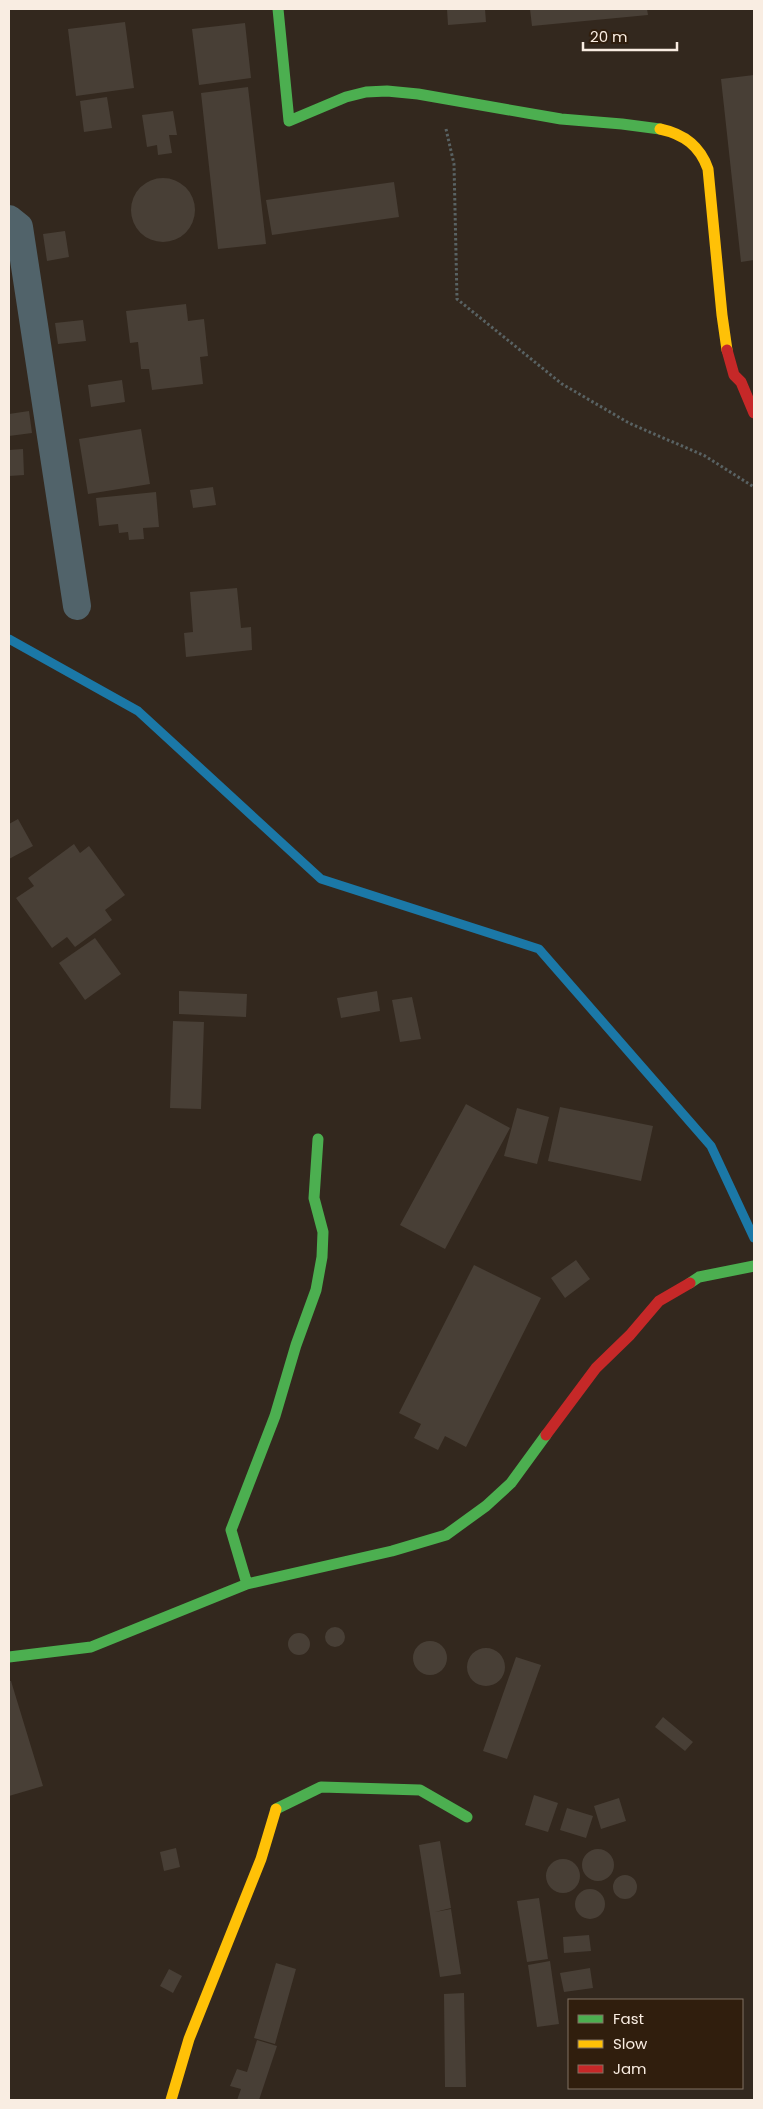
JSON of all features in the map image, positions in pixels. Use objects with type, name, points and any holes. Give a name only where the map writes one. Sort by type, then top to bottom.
[{"type":"street","points":[[278,9],[289,121],[322,105],[365,92],[386,91],[439,97],[561,119],[665,129],[697,146],[706,161],[710,176],[722,314],[729,362],[734,374],[741,382],[754,413]]},
{"type":"street","points":[[9,219],[19,227],[76,606]]},
{"type":"street","points":[[247,1584],[231,1530],[275,1416],[296,1345],[316,1290],[322,1257],[323,1232],[314,1198],[318,1139]]},
{"type":"street","points":[[9,1657],[91,1647],[247,1584],[392,1551],[446,1535],[486,1506],[511,1483],[596,1368],[630,1335],[659,1301],[699,1277],[754,1266]]},
{"type":"street","points":[[171,2100],[189,2040],[261,1859],[276,1808],[321,1787],[420,1790],[467,1817]]},
{"type":"path","points":[[439,97],[454,164],[457,299],[562,384],[629,423],[705,456],[754,487]]},
{"type":"building","points":[[447,9],[485,9],[486,22],[448,25]]},
{"type":"building","points":[[530,9],[647,9],[648,15],[532,26]]},
{"type":"building","points":[[125,22],[134,88],[76,96],[68,29]]},
{"type":"building","points":[[245,23],[251,78],[199,85],[192,29]]},
{"type":"building","points":[[754,75],[754,260],[741,262],[721,79]]},
{"type":"building","points":[[248,87],[266,244],[218,249],[201,93]]},
{"type":"building","points":[[107,97],[112,128],[84,132],[80,101]]},
{"type":"building","points":[[173,111],[177,135],[169,135],[172,153],[158,155],[157,145],[147,147],[142,115]]},
{"type":"building","points":[[163,178],[181,184],[189,192],[195,210],[189,228],[181,236],[163,242],[145,236],[137,228],[131,210],[137,192],[145,184]]},
{"type":"building","points":[[394,182],[399,217],[272,235],[266,200]]},
{"type":"building","points":[[65,231],[69,257],[47,261],[43,234]]},
{"type":"building","points":[[186,304],[188,321],[204,319],[208,356],[200,357],[203,384],[152,390],[149,369],[141,369],[138,342],[130,343],[126,311]]},
{"type":"building","points":[[83,320],[86,341],[58,344],[55,323]]},
{"type":"building","points":[[122,380],[125,402],[91,407],[88,385]]},
{"type":"building","points":[[29,411],[32,433],[9,436],[9,414]]},
{"type":"building","points":[[141,429],[150,484],[88,494],[79,439]]},
{"type":"building","points":[[23,449],[24,475],[9,476],[9,450]]},
{"type":"building","points":[[213,487],[216,505],[193,508],[190,490]]},
{"type":"building","points":[[156,492],[159,527],[143,528],[144,539],[129,540],[128,532],[119,533],[118,524],[99,526],[96,498]]},
{"type":"building","points":[[237,588],[241,628],[251,627],[252,650],[186,657],[184,633],[193,632],[190,592]]},
{"type":"building","points":[[18,819],[33,846],[9,859],[9,824]]},
{"type":"building","points":[[74,844],[80,853],[89,846],[125,895],[105,910],[112,920],[75,947],[67,937],[52,948],[16,898],[34,886],[28,878]]},
{"type":"building","points":[[95,938],[121,974],[85,1000],[59,963]]},
{"type":"building","points":[[179,991],[247,994],[246,1017],[179,1014]]},
{"type":"building","points":[[377,991],[380,1011],[341,1018],[337,998]]},
{"type":"building","points":[[412,997],[421,1039],[400,1042],[392,1000]]},
{"type":"building","points":[[173,1021],[204,1022],[201,1109],[170,1108]]},
{"type":"building","points":[[466,1104],[510,1128],[445,1249],[400,1225]]},
{"type":"building","points":[[560,1107],[653,1126],[641,1181],[548,1161]]},
{"type":"building","points":[[517,1108],[549,1117],[537,1164],[504,1156]]},
{"type":"building","points":[[576,1260],[590,1279],[565,1298],[551,1278]]},
{"type":"building","points":[[474,1265],[541,1298],[466,1447],[445,1436],[438,1450],[414,1438],[421,1424],[399,1413]]},
{"type":"building","points":[[335,1627],[342,1630],[345,1637],[342,1644],[335,1647],[328,1644],[325,1637],[328,1630]]},
{"type":"building","points":[[299,1633],[307,1636],[310,1644],[307,1652],[299,1655],[291,1652],[288,1644],[291,1636]]},
{"type":"building","points":[[430,1641],[437,1642],[442,1646],[446,1651],[446,1665],[442,1670],[437,1674],[430,1675],[423,1674],[418,1670],[414,1665],[413,1658],[414,1651],[418,1646],[423,1642]]},
{"type":"building","points":[[486,1648],[499,1654],[505,1667],[499,1680],[486,1686],[473,1680],[467,1667],[473,1654]]},
{"type":"building","points":[[516,1657],[541,1665],[507,1759],[483,1751]]},
{"type":"building","points":[[9,1681],[11,1681],[43,1786],[9,1796]]},
{"type":"building","points":[[663,1717],[693,1742],[685,1751],[655,1727]]},
{"type":"building","points":[[534,1795],[558,1803],[548,1832],[525,1825]]},
{"type":"building","points":[[619,1798],[626,1821],[601,1829],[594,1806]]},
{"type":"building","points":[[567,1808],[593,1816],[586,1838],[560,1830]]},
{"type":"building","points":[[440,1841],[451,1908],[435,1912],[451,1909],[461,1974],[440,1977],[419,1845]]},
{"type":"building","points":[[176,1848],[180,1867],[164,1871],[160,1852]]},
{"type":"building","points":[[598,1849],[610,1853],[614,1865],[610,1877],[598,1881],[586,1877],[582,1865],[586,1853]]},
{"type":"building","points":[[563,1859],[575,1864],[580,1876],[575,1888],[563,1893],[551,1888],[546,1876],[551,1864]]},
{"type":"building","points":[[620,1875],[630,1875],[637,1882],[637,1892],[630,1899],[620,1899],[613,1892],[613,1882]]},
{"type":"building","points":[[590,1889],[596,1890],[604,1898],[604,1910],[596,1918],[590,1919],[584,1918],[576,1910],[575,1904],[576,1898],[584,1890]]},
{"type":"building","points":[[539,1898],[548,1959],[527,1962],[517,1901]]},
{"type":"building","points":[[589,1935],[591,1951],[564,1953],[563,1937]]},
{"type":"building","points":[[550,1961],[559,2024],[537,2027],[528,1965]]},
{"type":"building","points":[[276,1963],[296,1969],[275,2044],[254,2038]]},
{"type":"building","points":[[590,1968],[593,1988],[564,1992],[560,1973]]},
{"type":"building","points":[[169,1969],[182,1976],[173,1993],[160,1986]]},
{"type":"building","points":[[464,1993],[466,2087],[445,2087],[444,1994]]},
{"type":"building","points":[[257,2040],[277,2046],[259,2100],[237,2100],[241,2089],[230,2086],[237,2069],[247,2072]]},
{"type":"waterway","points":[[9,639],[138,711],[321,879],[539,949],[711,1146],[754,1238]]},
{"type":"traffic: fast","points":[[278,9],[289,121],[346,97],[366,92],[387,91],[418,94],[561,119],[660,129]]},
{"type":"traffic: fast","points":[[247,1584],[231,1530],[275,1416],[296,1345],[316,1290],[322,1257],[323,1232],[314,1198],[318,1139]]},
{"type":"traffic: fast","points":[[690,1283],[699,1277],[754,1266]]},
{"type":"traffic: fast","points":[[9,1657],[91,1647],[247,1584],[392,1551],[446,1535],[486,1506],[511,1483],[546,1435]]},
{"type":"traffic: fast","points":[[276,1809],[321,1787],[420,1790],[467,1817]]},
{"type":"traffic: slow","points":[[660,129],[676,134],[690,142],[705,161],[708,169],[727,350]]},
{"type":"traffic: slow","points":[[171,2100],[189,2039],[261,1859],[276,1809]]},
{"type":"traffic: jam","points":[[727,350],[734,375],[741,382],[754,413]]},
{"type":"traffic: jam","points":[[546,1435],[596,1368],[630,1335],[659,1301],[690,1283]]}]
